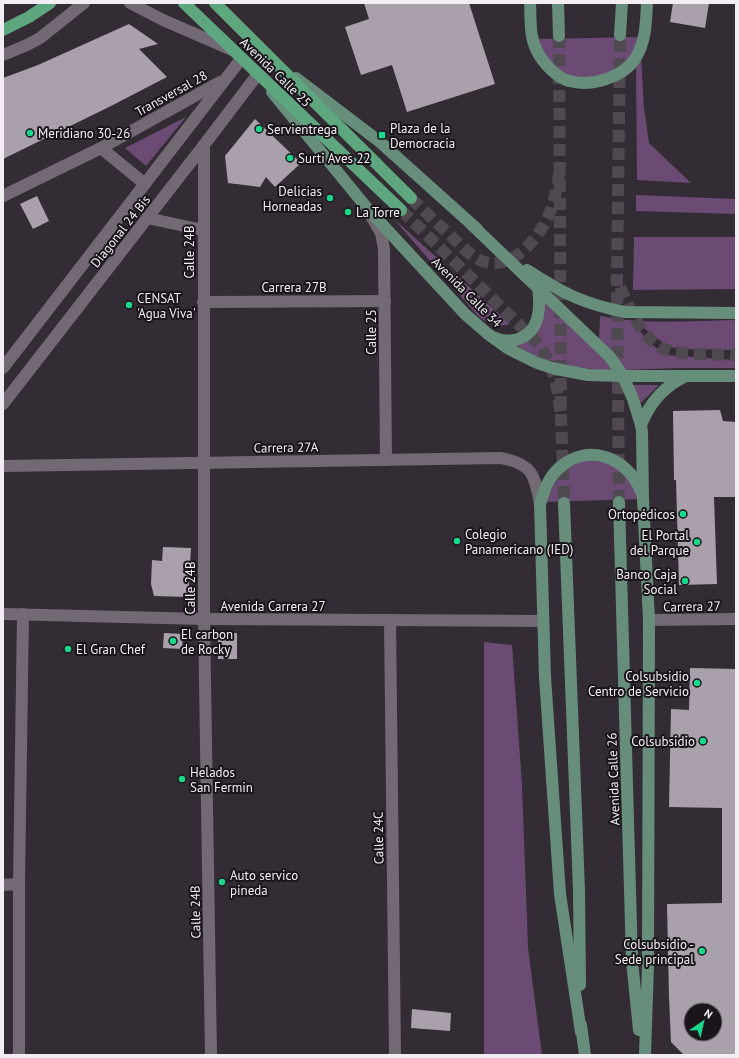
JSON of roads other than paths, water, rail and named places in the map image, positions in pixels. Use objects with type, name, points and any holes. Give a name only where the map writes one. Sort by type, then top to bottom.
[{"type":"highway","points":[[3,30],[29,17],[50,3]]},
{"type":"highway","name":"Avenida Calle 25","points":[[184,3],[401,210]]},
{"type":"highway","name":"Avenida Calle 25","points":[[215,3],[411,198]]},
{"type":"highway","points":[[226,3],[246,34]]},
{"type":"main road","points":[[530,3],[531,35],[536,51],[545,64],[569,81],[588,83],[599,82],[612,77],[625,69],[635,60],[642,46],[646,32],[647,3]]},
{"type":"main road","points":[[558,3],[559,36]]},
{"type":"main road","points":[[620,36],[622,3]]},
{"type":"main road","points":[[270,58],[380,142],[471,224],[610,356],[623,376],[633,399],[641,425],[649,620],[648,965],[644,1055]]},
{"type":"main road","name":"Avenida Calle 34","points":[[258,74],[367,208],[465,314],[488,334],[522,357],[556,369],[596,376],[736,376]]},
{"type":"main road","points":[[471,224],[525,268],[573,297],[592,304],[625,312],[736,313]]},
{"type":"main road","points":[[488,334],[508,341],[523,338],[530,332],[536,323],[540,304],[538,287]]},
{"type":"main road","points":[[641,425],[652,403],[659,394],[672,383],[688,375]]},
{"type":"main road","points":[[585,1055],[560,894],[545,677],[540,504],[549,480],[558,469],[574,458],[585,456],[608,458],[615,460],[624,466],[638,485],[643,499]]},
{"type":"main road","name":"Avenida Calle 26","points":[[618,502],[632,961],[644,1055]]},
{"type":"main road","points":[[564,503],[579,890],[581,1032]]},
{"type":"street","points":[[3,55],[40,38],[84,3]]},
{"type":"street","points":[[130,3],[163,20],[232,50]]},
{"type":"street","name":"Diagonal 24 Bis","points":[[3,368],[241,58]]},
{"type":"street","name":"Diagonal 24 Bis","points":[[3,404],[204,146],[258,74]]},
{"type":"street","name":"Transversal 28","points":[[3,196],[101,148],[225,80]]},
{"type":"street","name":"Calle 24B","points":[[204,146],[204,619],[211,1055]]},
{"type":"street","points":[[101,148],[145,184]]},
{"type":"street","name":"Calle 25","points":[[367,208],[381,233],[384,249],[386,460]]},
{"type":"street","points":[[147,218],[203,230]]},
{"type":"street","name":"Carrera 27B","points":[[203,302],[385,301]]},
{"type":"street","name":"Carrera 27A","points":[[3,466],[500,458],[513,460],[526,467],[534,477],[537,484],[540,504]]},
{"type":"street","name":"Avenida Carrera 27","points":[[3,614],[204,619],[543,621]]},
{"type":"street","points":[[20,1055],[19,884],[23,614]]},
{"type":"street","name":"Carrera 27","points":[[649,620],[736,619]]},
{"type":"street","name":"Calle 24C","points":[[390,620],[394,1055]]},
{"type":"street","points":[[3,884],[19,884]]},
{"type":"tunnel","points":[[619,502],[617,282],[620,35]]},
{"type":"tunnel","points":[[559,36],[561,415],[564,503]]},
{"type":"tunnel","points":[[411,198],[473,256],[482,261],[494,263],[506,261],[517,255],[536,237],[549,214],[553,203],[560,170]]},
{"type":"tunnel","points":[[401,210],[539,344],[549,361],[556,382],[561,415]]},
{"type":"tunnel","points":[[620,287],[636,320],[647,336],[660,347],[676,352],[736,355]]},
{"type":"place","name":"Servientrega","points":[[259,129]]},
{"type":"place","name":"Meridiano 30-26","points":[[30,133]]},
{"type":"place","name":"Plaza de la Democracia","points":[[382,135]]},
{"type":"place","name":"Surti Aves 22","points":[[290,158]]},
{"type":"place","name":"Delicias Horneadas","points":[[330,198]]},
{"type":"place","name":"La Torre","points":[[348,212]]},
{"type":"place","name":"CENSAT 'Agua Viva'","points":[[129,305]]},
{"type":"place","name":"Ortopédicos","points":[[683,514]]},
{"type":"place","name":"Colegio Panamericano (IED)","points":[[457,541]]},
{"type":"place","name":"El Portal del Parque","points":[[697,542]]},
{"type":"place","name":"Banco Caja Social","points":[[685,581]]},
{"type":"place","name":"El carbon de Rocky","points":[[173,641]]},
{"type":"place","name":"El Gran Chef","points":[[68,649]]},
{"type":"place","name":"Colsubsidio Centro de Servicio","points":[[697,683]]},
{"type":"place","name":"Colsubsidio","points":[[703,741]]},
{"type":"place","name":"Helados San Fermin","points":[[182,779]]},
{"type":"place","name":"Auto servico pineda","points":[[222,882]]},
{"type":"place","name":"Colsubsidio - Sede principal","points":[[702,951]]}]
